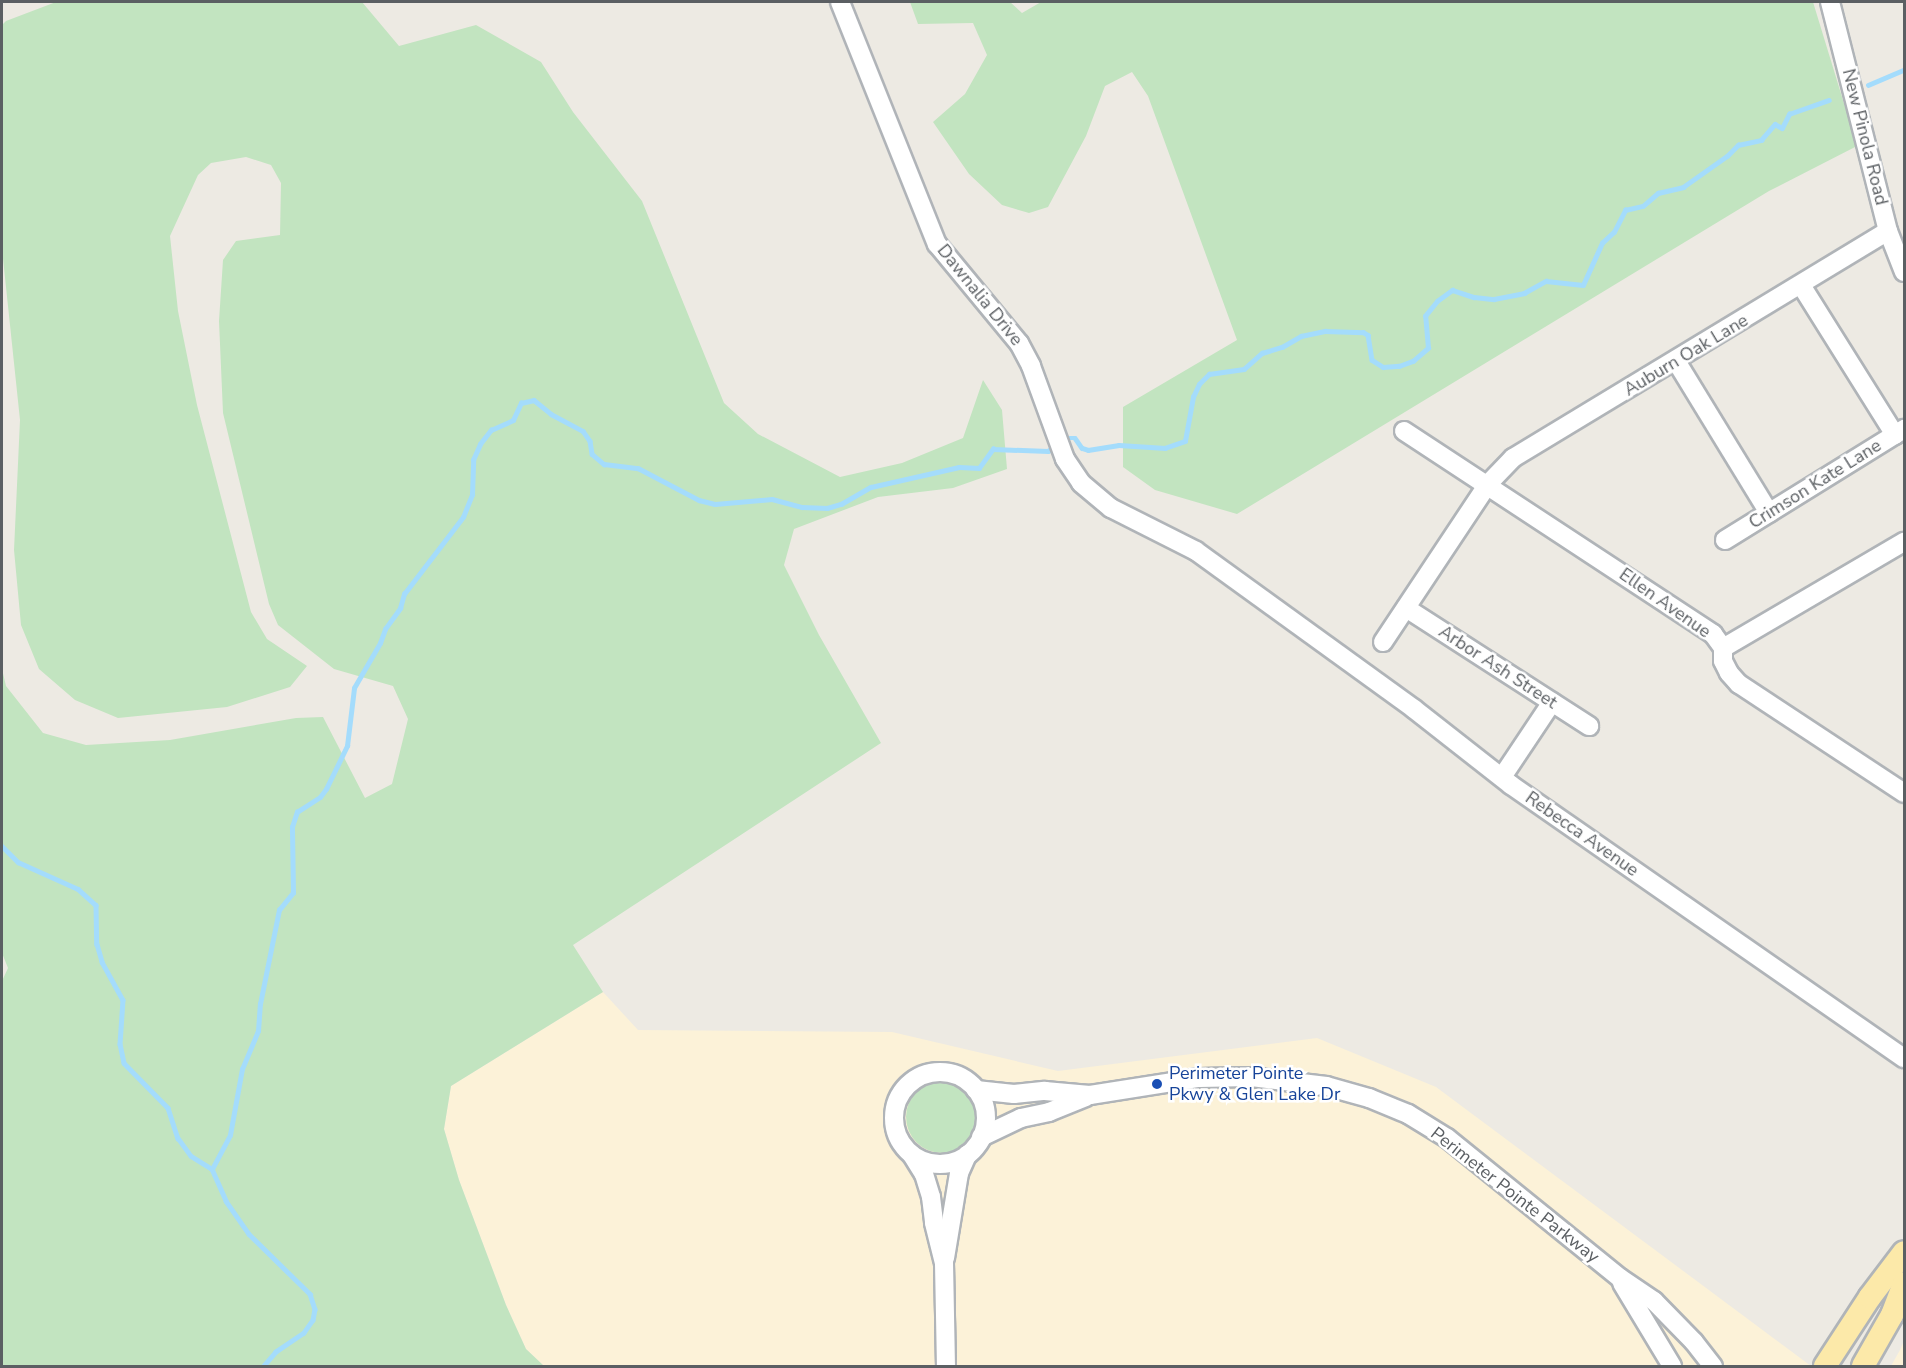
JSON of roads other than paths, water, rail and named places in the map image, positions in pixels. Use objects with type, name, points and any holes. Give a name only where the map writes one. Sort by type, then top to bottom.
[{"type":"main road","points":[[1825,1366],[1870,1297],[1905,1252]]},
{"type":"main road","points":[[1863,1366],[1892,1315],[1905,1282]]},
{"type":"street","name":"Dawnalia Drive","points":[[840,2],[937,244],[1023,349],[1065,459],[1081,483],[1111,508],[1196,551],[1265,602]]},
{"type":"street","name":"New Pinola Road","points":[[1830,2],[1888,231],[1905,272]]},
{"type":"street","name":"Auburn Oak Lane","points":[[1383,642],[1488,484],[1513,458],[1888,231]]},
{"type":"street","points":[[1801,285],[1900,432]]},
{"type":"street","points":[[1676,361],[1769,513]]},
{"type":"street","name":"Ellen Avenue","points":[[1404,431],[1488,484],[1713,634],[1724,648],[1724,661],[1729,673],[1739,684],[1905,793]]},
{"type":"street","name":"Crimson Kate Lane","points":[[1725,540],[1900,432]]},
{"type":"street","points":[[1724,648],[1905,542]]},
{"type":"street","name":"Rebecca Avenue","points":[[1265,602],[1413,709],[1502,777],[1905,1058]]},
{"type":"street","name":"Arbor Ash Street","points":[[1406,608],[1589,726]]},
{"type":"street","points":[[1502,777],[1552,702]]},
{"type":"street","points":[[944,1263],[933,1223],[929,1190],[924,1174],[900,1141],[895,1127],[894,1111],[899,1096],[910,1083],[923,1075],[939,1072],[953,1074],[976,1090],[983,1103],[986,1117],[981,1137],[967,1155],[959,1173],[944,1263],[946,1366]]},
{"type":"street","name":"Perimeter Pointe Parkway","points":[[981,1137],[1021,1118],[1049,1112],[1090,1095],[1198,1078],[1251,1077],[1326,1086],[1369,1098],[1408,1114],[1447,1138],[1620,1278],[1654,1300],[1671,1316],[1713,1366]]},
{"type":"street","name":"Perimeter Pointe Parkway","points":[[976,1090],[1014,1094],[1045,1091],[1090,1095]]},
{"type":"street","points":[[911,1154],[925,1161],[941,1164],[967,1155]]},
{"type":"street","name":"Perimeter Pointe Parkway","points":[[1620,1278],[1672,1366]]},
{"type":"waterway","points":[[1868,85],[1904,70]]},
{"type":"waterway","points":[[1067,438],[1075,438],[1082,448],[1088,450],[1119,445],[1165,448],[1185,441],[1193,397],[1199,384],[1209,374],[1244,369],[1262,353],[1282,347],[1301,336],[1325,331],[1363,332],[1368,335],[1372,360],[1383,367],[1399,366],[1413,361],[1428,348],[1425,316],[1437,301],[1452,290],[1474,297],[1494,299],[1524,293],[1546,281],[1583,285],[1602,243],[1614,232],[1625,210],[1643,206],[1658,193],[1683,187],[1727,156],[1738,145],[1761,140],[1775,124],[1782,128],[1789,114],[1829,100]]},
{"type":"waterway","points":[[212,1169],[230,1135],[242,1069],[258,1031],[260,1004],[279,910],[293,893],[292,827],[297,812],[320,797],[326,789],[347,746],[354,688],[380,643],[385,629],[400,608],[404,594],[463,517],[472,495],[473,460],[480,444],[491,430],[513,420],[521,403],[534,400],[551,414],[583,431],[590,441],[592,454],[604,464],[638,468],[699,500],[715,504],[772,499],[802,507],[827,508],[841,504],[871,487],[959,467],[979,468],[993,449],[1048,451],[1054,446]]},
{"type":"waterway","points":[[2,846],[18,862],[78,889],[96,905],[97,944],[102,962],[123,1000],[120,1044],[124,1063],[168,1108],[178,1138],[191,1156],[212,1169],[226,1201],[249,1234],[310,1294],[315,1309],[313,1320],[304,1333],[276,1352],[264,1366]]},
{"type":"place","name":"Perimeter Pointe Pkwy & Glen Lake Dr","points":[[1157,1084]]}]
